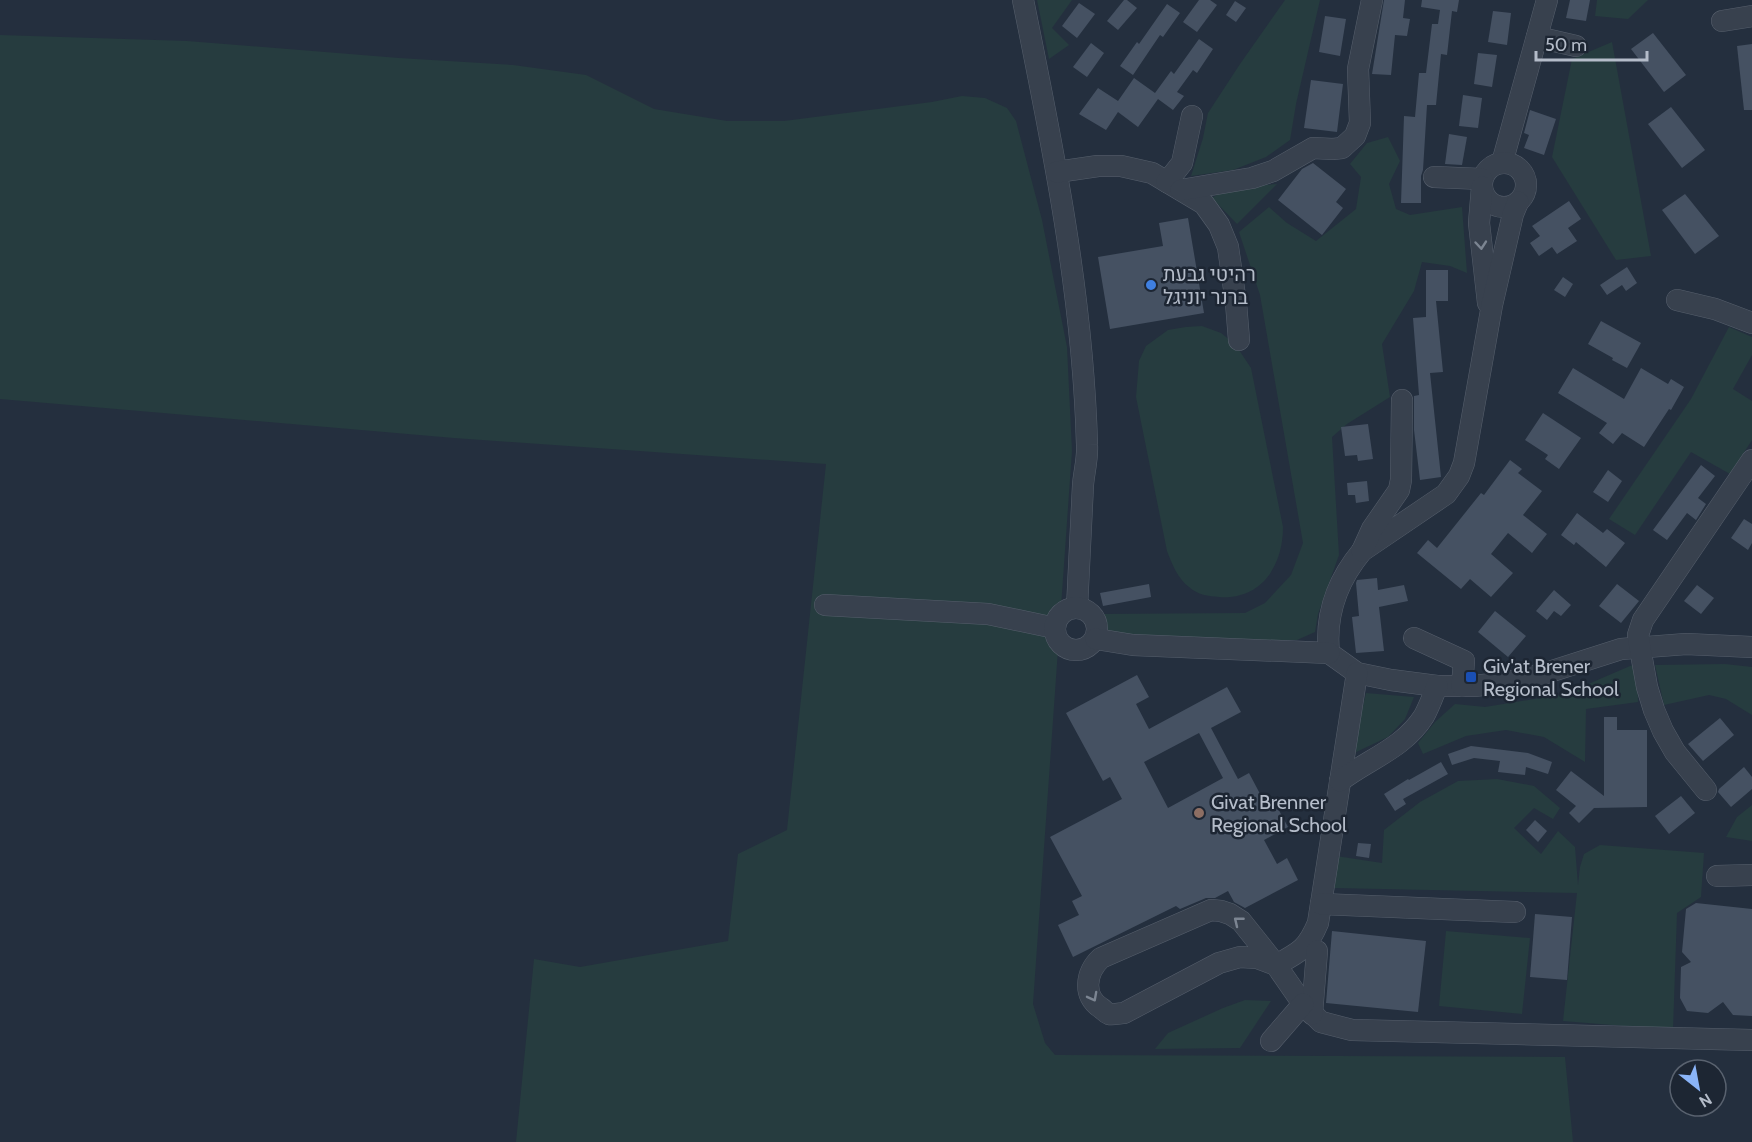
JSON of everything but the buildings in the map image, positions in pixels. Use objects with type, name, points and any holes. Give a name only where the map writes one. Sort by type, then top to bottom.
[{"type":"street","points":[[1023,0],[1057,172],[1085,380],[1087,449],[1083,483],[1077,608]]},
{"type":"street","points":[[1174,186],[1252,178],[1273,171],[1313,148],[1342,148],[1355,136],[1360,123],[1358,69],[1372,0]]},
{"type":"street","points":[[1502,163],[1547,0]]},
{"type":"street","points":[[1722,21],[1752,16]]},
{"type":"street","points":[[1537,37],[1576,46]]},
{"type":"street","points":[[1174,186],[1182,163],[1192,116]]},
{"type":"street","points":[[1362,551],[1446,494],[1459,476],[1464,463],[1490,317],[1513,214],[1526,188],[1523,173],[1517,167],[1502,163],[1488,169],[1482,183],[1479,223],[1490,317]]},
{"type":"street","points":[[1057,172],[1098,166],[1121,166],[1152,173],[1204,204],[1219,225],[1228,247],[1239,340]]},
{"type":"street","points":[[1434,177],[1482,183]]},
{"type":"street","points":[[1482,183],[1484,194],[1489,202],[1496,206],[1511,206],[1518,202]]},
{"type":"street","points":[[1677,300],[1715,309],[1752,323]]},
{"type":"street","points":[[1329,653],[1327,638],[1329,616],[1342,577],[1362,551],[1372,529],[1399,490],[1402,400]]},
{"type":"street","points":[[1706,790],[1675,752],[1663,731],[1647,687],[1638,635],[1643,620],[1752,460]]},
{"type":"street","points":[[825,605],[988,614],[1055,628]]},
{"type":"street","points":[[1077,608],[1090,613],[1098,625],[1096,639],[1086,649],[1072,651],[1060,644],[1056,638],[1055,628],[1059,617],[1064,612],[1077,608]]},
{"type":"street","points":[[1414,638],[1464,661],[1462,686]]},
{"type":"street","points":[[1096,639],[1133,645],[1329,653],[1357,673],[1437,686],[1509,682],[1546,673],[1621,649],[1686,644],[1752,647]]},
{"type":"street","points":[[1357,673],[1318,923],[1311,939],[1301,952],[1276,965],[1257,958],[1240,957],[1219,963],[1124,1013],[1110,1014],[1097,1006],[1089,994],[1088,979],[1093,966],[1101,958],[1211,910],[1230,914],[1241,921],[1276,965],[1308,1009],[1321,1022],[1352,1030],[1752,1040]]},
{"type":"street","points":[[1340,780],[1395,747],[1407,736],[1424,716],[1437,686]]},
{"type":"street","points":[[1717,876],[1752,875]]},
{"type":"street","points":[[1321,904],[1515,912]]},
{"type":"street","points":[[1271,1041],[1308,1009],[1317,951]]},
{"type":"green space","points":[[1037,0],[1072,0],[1052,28],[1069,45],[1049,59]]},
{"type":"green space","points":[[1285,0],[1320,0],[1290,140],[1266,157],[1233,170],[1191,176],[1208,113]]},
{"type":"green space","points":[[1597,0],[1648,0],[1628,19],[1595,16]]},
{"type":"green space","points":[[0,35],[187,41],[513,65],[586,75],[654,109],[727,121],[784,121],[962,96],[985,98],[1007,108],[1016,121],[1042,220],[1067,347],[1072,451],[1033,1004],[1045,1043],[1055,1055],[1565,1057],[1573,1142],[516,1142],[534,959],[580,967],[728,941],[738,854],[787,830],[826,464],[454,438],[0,399]]},
{"type":"green space","points":[[1612,42],[1651,256],[1616,260],[1552,157],[1572,59]]},
{"type":"green space","points":[[1388,137],[1400,161],[1389,184],[1396,209],[1410,215],[1462,207],[1467,273],[1450,266],[1422,262],[1414,291],[1382,344],[1390,397],[1347,424],[1332,437],[1339,555],[1318,614],[1315,632],[1297,640],[1137,640],[1103,633],[1104,625],[1099,614],[1245,613],[1265,603],[1291,575],[1303,543],[1260,295],[1239,232],[1269,207],[1287,223],[1316,241],[1356,209],[1361,177],[1350,164],[1367,143]]},
{"type":"green space","points":[[1277,184],[1237,224],[1212,198],[1224,190]]},
{"type":"green space","points":[[1202,326],[1221,333],[1235,344],[1251,368],[1283,527],[1279,554],[1267,577],[1247,593],[1234,596],[1219,597],[1196,592],[1182,580],[1173,566],[1167,551],[1136,397],[1139,361],[1146,346],[1168,330]]},
{"type":"green space","points":[[1729,327],[1752,337],[1752,355],[1733,389],[1752,401],[1752,440],[1730,474],[1691,452],[1635,535],[1609,519],[1691,399]]},
{"type":"green space","points":[[1637,663],[1638,702],[1586,709],[1585,762],[1544,737],[1506,730],[1466,736],[1423,754],[1418,743],[1435,722],[1455,704],[1485,707],[1565,694]]},
{"type":"green space","points":[[1725,664],[1752,667],[1752,715],[1726,699],[1709,695],[1664,705],[1655,665]]},
{"type":"green space","points":[[1366,693],[1414,697],[1405,719],[1388,737],[1352,754]]},
{"type":"green space","points":[[1497,779],[1534,786],[1560,808],[1553,819],[1534,808],[1514,828],[1541,854],[1558,831],[1575,847],[1578,885],[1584,854],[1600,845],[1704,853],[1701,897],[1677,913],[1673,1030],[1563,1021],[1577,893],[1334,888],[1336,856],[1382,863],[1384,830],[1420,802],[1458,781]]},
{"type":"green space","points":[[1752,805],[1752,841],[1726,837],[1737,817]]},
{"type":"green space","points":[[1446,931],[1530,938],[1522,1014],[1439,1006]]},
{"type":"green space","points":[[1245,1000],[1271,1001],[1240,1048],[1155,1049],[1168,1033]]},
{"type":"place","name":"רהיטי גבעת ברנר יוניגל","points":[[1151,285]]},
{"type":"place","name":"Giv'at Brener Regional School","points":[[1471,677]]},
{"type":"place","name":"Givat Brenner Regional School","points":[[1199,813]]}]
